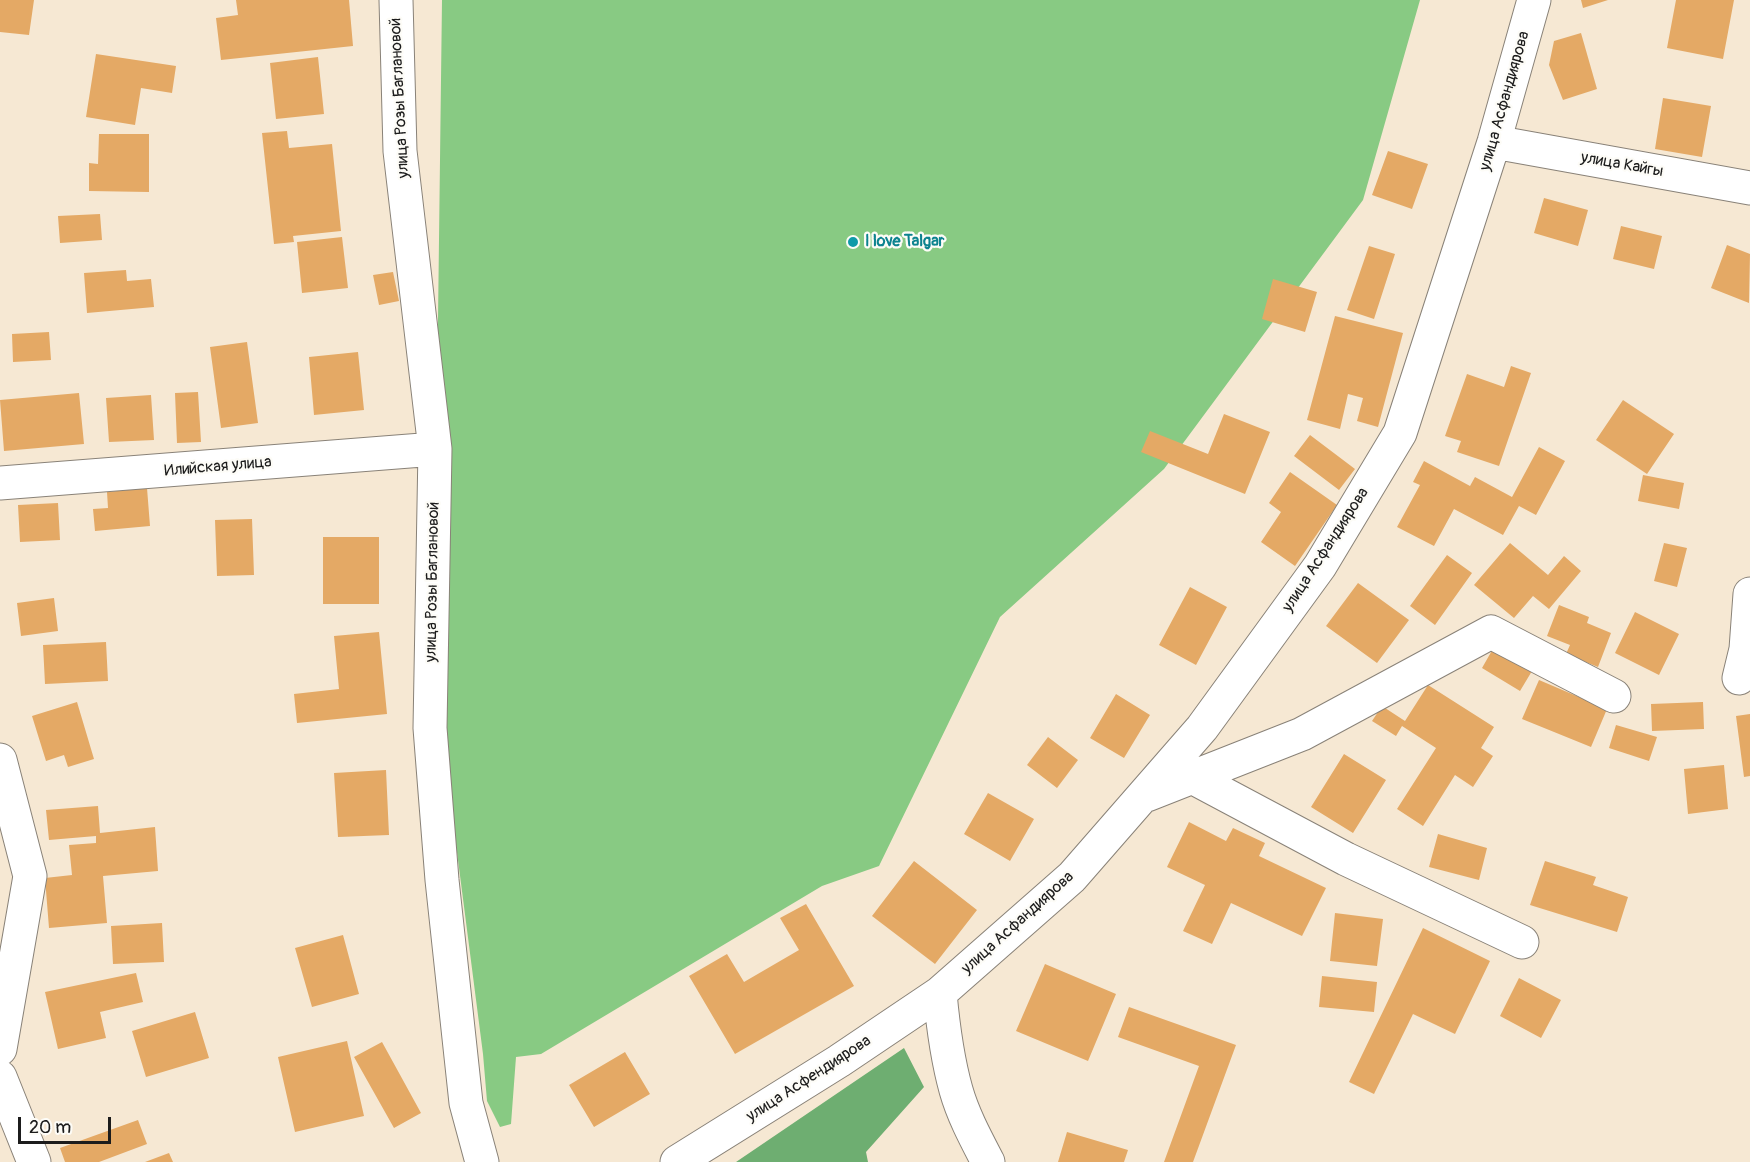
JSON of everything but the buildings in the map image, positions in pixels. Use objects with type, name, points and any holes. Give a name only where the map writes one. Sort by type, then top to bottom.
[{"type":"street","name":"улица Розы Баглановой","points":[[396,0],[399,151],[435,449],[430,728],[442,880],[465,1103],[482,1162]]},
{"type":"street","name":"улица Асфандиярова","points":[[940,993],[1072,877],[1202,728],[1320,566],[1400,433],[1494,142],[1534,0]]},
{"type":"street","name":"улица Кайгы","points":[[1494,142],[1750,188]]},
{"type":"street","name":"Илийская улица","points":[[0,483],[435,449]]},
{"type":"street","points":[[1739,678],[1746,649],[1750,594]]},
{"type":"street","points":[[1142,796],[1302,734],[1491,632],[1614,696]]},
{"type":"street","points":[[0,760],[30,876],[0,1049]]},
{"type":"street","points":[[1192,777],[1346,859],[1522,942]]},
{"type":"street","points":[[940,993],[946,1046],[956,1092],[988,1162]]},
{"type":"street","name":"улица Асфендиярова","points":[[677,1162],[839,1061],[940,993]]},
{"type":"street","points":[[0,1077],[34,1162]]},
{"type":"green space","points":[[442,0],[1420,0],[1363,200],[1164,469],[1000,617],[879,866],[822,886],[541,1054],[516,1057],[511,1124],[500,1127],[487,1101],[483,1054],[437,697],[436,479]]},
{"type":"green space","points":[[904,1048],[924,1087],[866,1152],[868,1162],[736,1162]]},
{"type":"place","name":"I love Talgar","points":[[853,242]]}]
